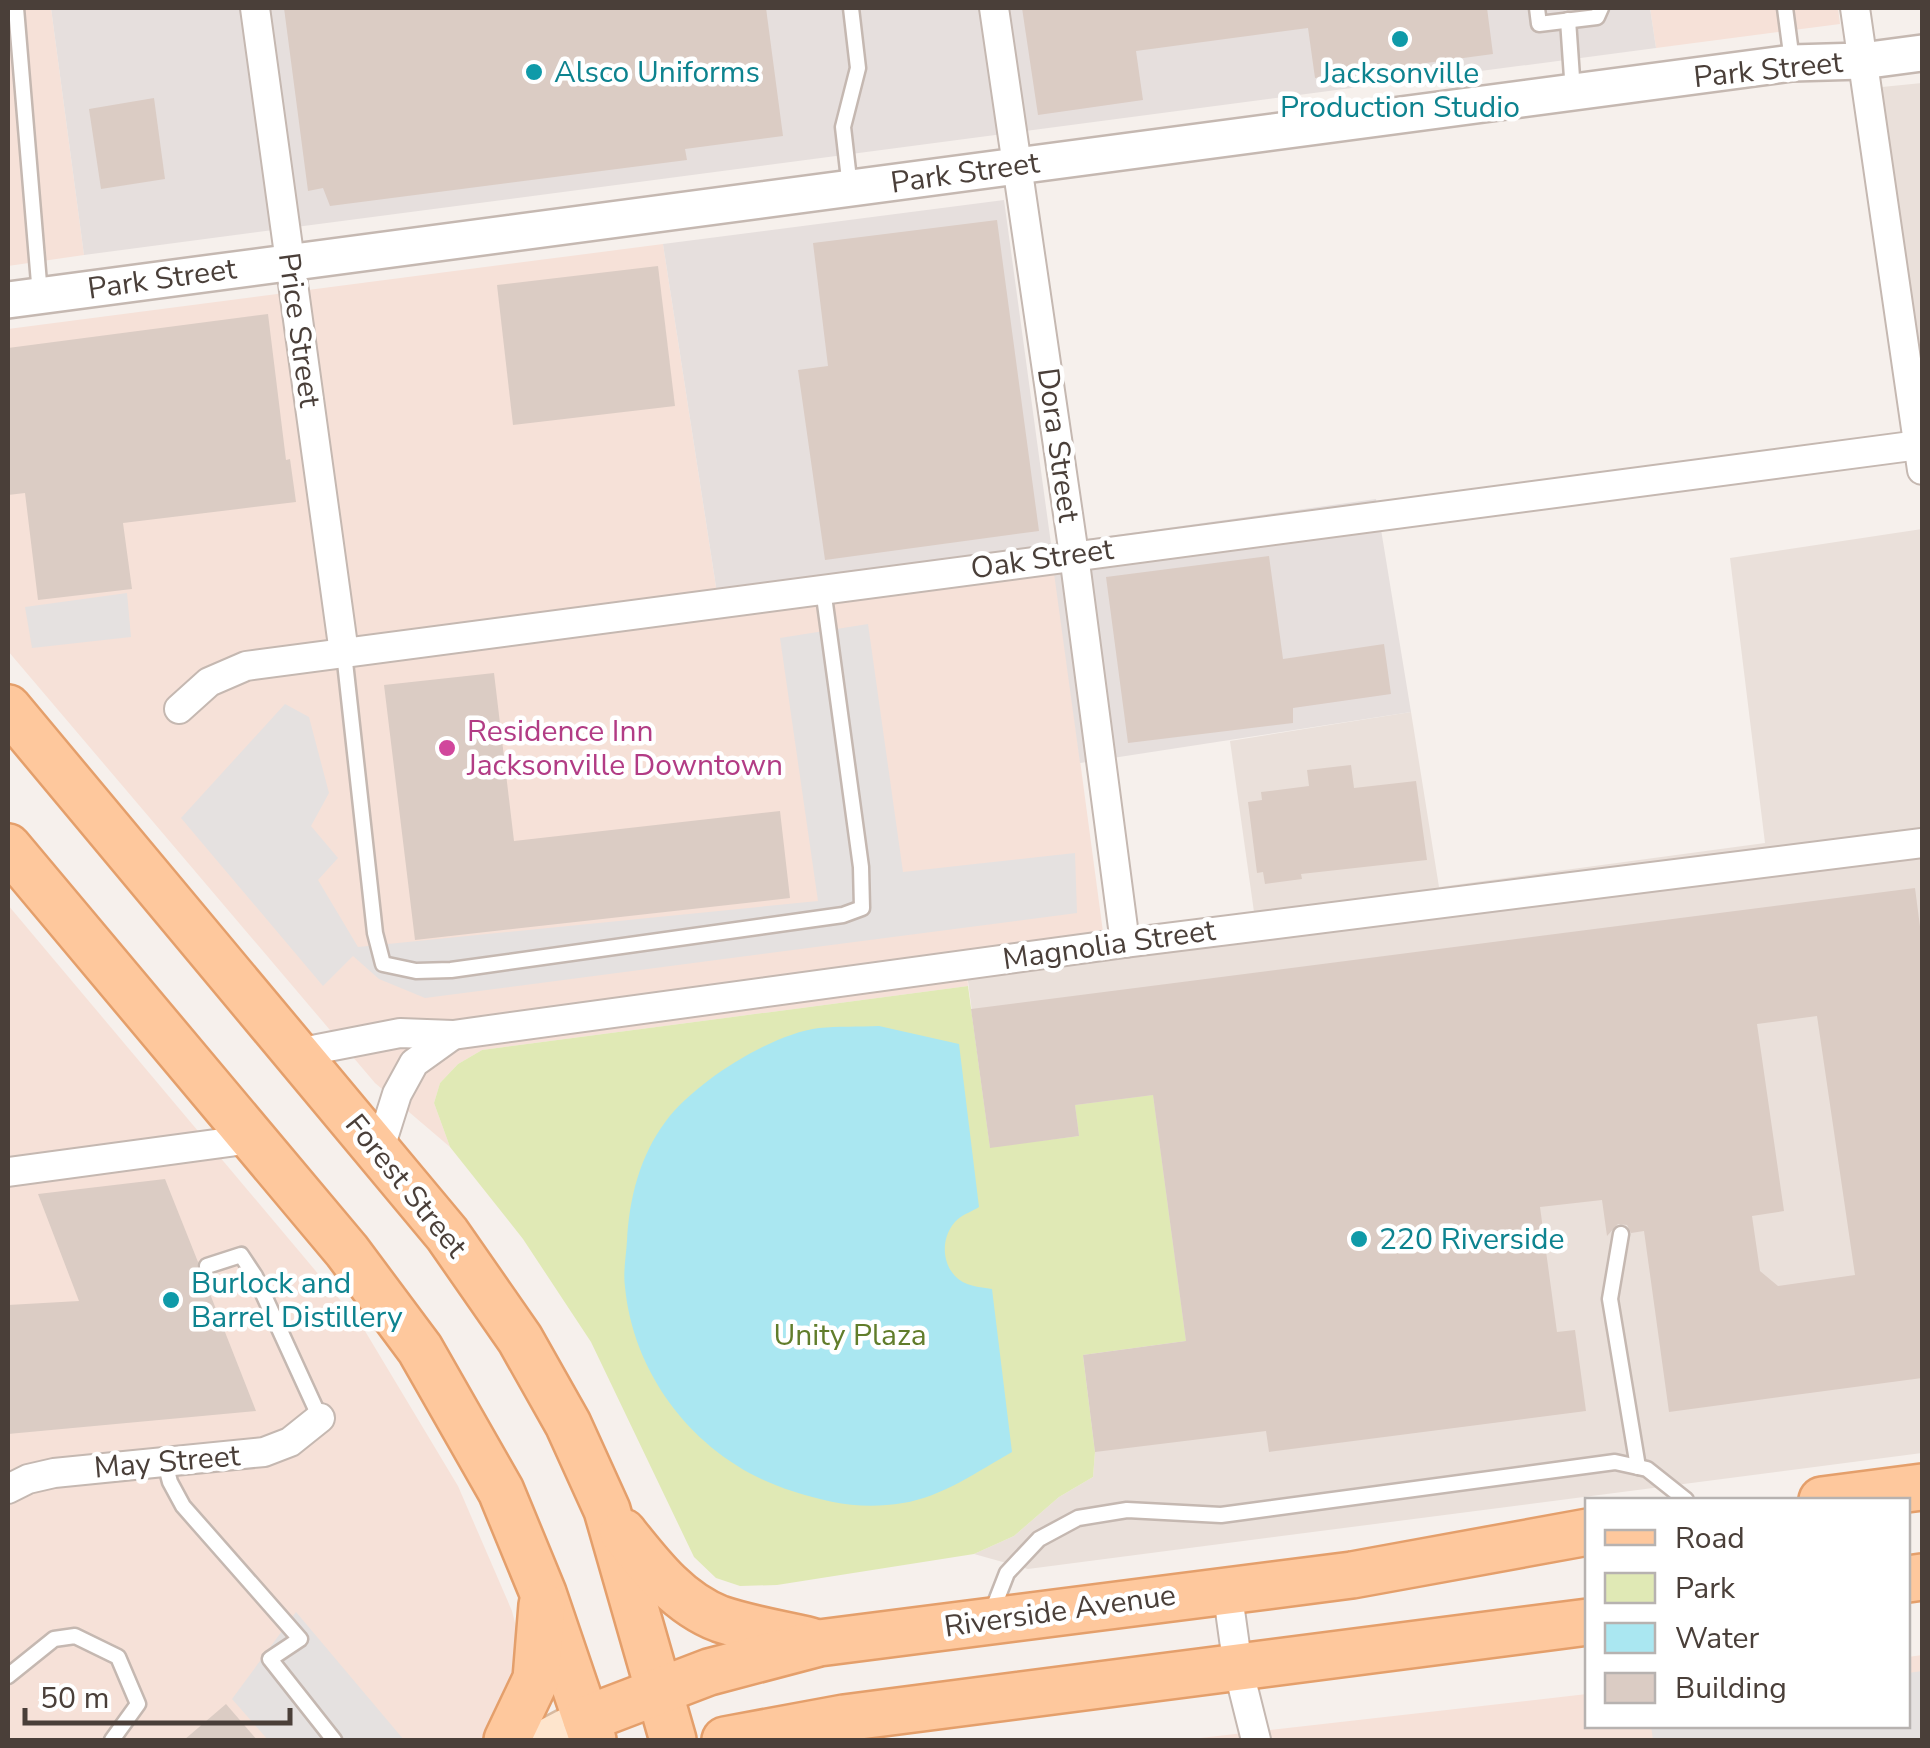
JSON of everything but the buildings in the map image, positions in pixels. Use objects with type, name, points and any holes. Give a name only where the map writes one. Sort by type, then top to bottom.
[{"type":"main road","name":"Forest Street","points":[[8,708],[380,1151],[447,1234],[520,1340],[568,1424],[607,1510],[674,1740]]},
{"type":"main road","points":[[8,848],[366,1275],[428,1363],[486,1462],[544,1592],[590,1730]]},
{"type":"main road","points":[[1837,1498],[1922,1487]]},
{"type":"main road","points":[[607,1510],[659,1578],[684,1598],[719,1618],[819,1643]]},
{"type":"main road","name":"Riverside Avenue","points":[[546,1740],[590,1730],[658,1690],[819,1643],[1352,1575],[1585,1533]]},
{"type":"main road","points":[[507,1740],[536,1679],[544,1592]]},
{"type":"main road","points":[[725,1740],[844,1718],[1585,1622]]},
{"type":"street","name":"Price Street","points":[[255,8],[344,653]]},
{"type":"street","name":"Dora Street","points":[[994,8],[1126,942]]},
{"type":"street","points":[[1854,8],[1921,458]]},
{"type":"street","name":"Park Street","points":[[24,298],[1792,63],[1862,61],[1922,53]]},
{"type":"street","name":"Oak Street","points":[[179,709],[209,682],[246,666],[1074,555],[1921,458]]},
{"type":"street","name":"Magnolia Street","points":[[297,1053],[400,1034],[453,1035],[1126,942],[1922,843]]},
{"type":"street","points":[[380,1151],[397,1094],[414,1062],[453,1035]]},
{"type":"street","points":[[8,1172],[252,1139]]},
{"type":"street","name":"May Street","points":[[8,1489],[41,1475],[264,1452],[290,1442],[320,1418]]},
{"type":"street","points":[[1227,1589],[1238,1668],[1256,1740]]},
{"type":"lane","points":[[16,8],[24,298]]},
{"type":"lane","points":[[850,188],[843,127],[858,68],[851,8]]},
{"type":"lane","points":[[1537,8],[1539,24],[1597,17],[1601,8]]},
{"type":"lane","points":[[1785,8],[1792,63]]},
{"type":"lane","points":[[1568,20],[1573,92]]},
{"type":"lane","points":[[344,653],[375,933],[383,964],[416,971],[451,970],[843,915],[862,908],[861,868],[823,589]]},
{"type":"lane","points":[[1621,1234],[1610,1299],[1638,1467]]},
{"type":"lane","points":[[207,1266],[241,1254],[256,1276],[320,1418]]},
{"type":"lane","points":[[988,1621],[1008,1574],[1039,1540],[1078,1518],[1126,1510],[1221,1514],[1615,1462],[1647,1469],[1683,1498]]},
{"type":"lane","points":[[165,1463],[175,1494],[184,1506],[300,1639],[270,1659],[334,1740]]},
{"type":"lane","points":[[8,1676],[54,1639],[75,1636],[118,1657],[138,1704],[112,1740]]},
{"type":"shaded area","points":[[8,8],[51,8],[84,255],[8,266]]},
{"type":"shaded area","points":[[51,8],[1650,8],[1656,48],[84,255]]},
{"type":"shaded area","points":[[1650,8],[1838,8],[1840,24],[1656,48]]},
{"type":"shaded area","points":[[1922,83],[1922,385],[1882,87]]},
{"type":"shaded area","points":[[1004,200],[1051,544],[1376,499],[1411,712],[1080,763],[1050,544],[717,593],[663,244]]},
{"type":"shaded area","points":[[663,244],[717,593],[1051,544],[1103,932],[965,951],[968,986],[482,1050],[458,1064],[440,1083],[434,1103],[450,1147],[375,1083],[8,651],[8,329]]},
{"type":"shaded area","points":[[1922,529],[1922,1453],[1028,1569],[974,1554],[1014,1536],[1059,1497],[1093,1477],[1095,1452],[1083,1355],[1186,1341],[1079,1136],[990,1148],[964,951],[1254,912],[1230,741],[1411,712],[1439,887],[1765,843],[1730,558]]},
{"type":"shaded area","points":[[127,593],[131,637],[32,648],[25,607]]},
{"type":"shaded area","points":[[868,624],[903,872],[1075,853],[1077,913],[425,998],[379,979],[353,956],[323,986],[181,818],[285,704],[309,717],[329,793],[311,826],[338,858],[318,880],[358,947],[818,901],[780,638]]},
{"type":"shaded area","points":[[8,905],[362,1326],[458,1486],[512,1611],[524,1658],[494,1740],[8,1740]]},
{"type":"shaded area","points":[[296,1612],[404,1740],[268,1740],[232,1699]]},
{"type":"shaded area","points":[[1922,1655],[1922,1740],[1183,1740],[1585,1694],[1585,1728],[1910,1728],[1910,1657]]},
{"type":"shaded area","points":[[1922,1671],[1922,1740],[1653,1740],[1651,1728],[1910,1728],[1910,1673]]},
{"type":"green space","name":"Unity Plaza","points":[[968,986],[990,1147],[1079,1136],[1075,1105],[1153,1095],[1186,1341],[1083,1355],[1095,1452],[1093,1477],[1059,1497],[1014,1536],[974,1554],[777,1585],[740,1586],[716,1578],[694,1557],[591,1342],[523,1239],[450,1147],[434,1103],[440,1083],[458,1064],[482,1050]]},
{"type":"water","points":[[879,1026],[959,1044],[979,1207],[953,1225],[946,1239],[945,1255],[950,1270],[959,1279],[992,1289],[1012,1452],[932,1495],[903,1503],[860,1505],[806,1495],[759,1478],[702,1439],[678,1414],[642,1355],[631,1322],[624,1270],[630,1209],[638,1178],[649,1148],[679,1106],[735,1062],[779,1040],[819,1028]]},
{"type":"place","name":"Jacksonville Production Studio","points":[[1400,39]]},
{"type":"place","name":"Alsco Uniforms","points":[[534,72]]},
{"type":"place","name":"Residence Inn Jacksonville Downtown","points":[[447,748]]},
{"type":"place","name":"220 Riverside","points":[[1359,1239]]},
{"type":"place","name":"Burlock and Barrel Distillery","points":[[171,1300]]}]
